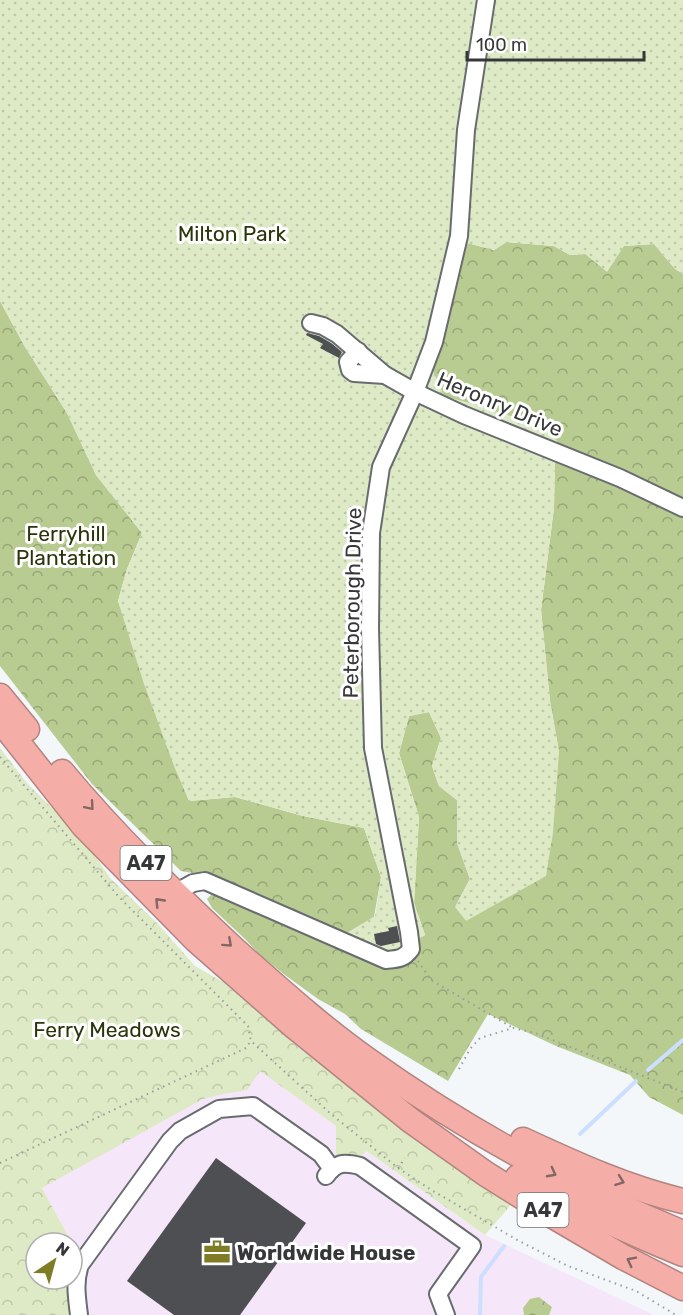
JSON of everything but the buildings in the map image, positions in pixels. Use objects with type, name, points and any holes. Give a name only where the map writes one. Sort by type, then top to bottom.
[{"type":"highway","name":"A47","points":[[0,696],[95,812],[175,893],[276,987],[302,1021],[410,1120],[486,1174],[553,1216],[623,1257],[683,1288]]},
{"type":"highway","name":"A47","points":[[0,720],[83,825],[195,940],[302,1021],[414,1114],[493,1163],[555,1197],[683,1254]]},
{"type":"highway","name":"A47","points":[[302,1021],[364,1045],[453,1102],[512,1135],[580,1167],[661,1196],[683,1201]]},
{"type":"highway","name":"A47","points":[[302,1021],[376,1066],[446,1113],[504,1147],[560,1177],[683,1233]]},
{"type":"street","name":"Peterborough Drive","points":[[410,940],[373,748],[370,629],[371,533],[381,467],[415,392],[434,342],[459,236],[466,130],[486,0]]},
{"type":"street","name":"Heronry Drive","points":[[311,323],[323,326],[337,334],[386,375],[415,392],[464,416],[620,478],[683,508]]},
{"type":"street","points":[[175,893],[193,883],[205,881],[386,960],[396,960],[406,955],[410,940]]},
{"type":"street","points":[[79,1315],[76,1290],[80,1266],[170,1141],[193,1122],[219,1109],[253,1106],[321,1154],[329,1173],[336,1166],[347,1162],[360,1166],[472,1246],[438,1294],[446,1315]]},
{"type":"path","points":[[0,757],[119,897],[248,1026],[251,1041],[331,1114],[398,1168],[433,1191],[521,1242],[568,1266],[636,1291],[676,1315]]},
{"type":"path","points":[[410,940],[431,980],[513,1028],[535,1033],[683,1092]]},
{"type":"path","points":[[459,1069],[480,1038],[513,1028]]},
{"type":"path","points":[[0,1163],[246,1048],[251,1041]]},
{"type":"path","points":[[398,1168],[405,1158]]},
{"type":"shaded area","points":[[260,1071],[336,1126],[349,1155],[365,1151],[485,1235],[654,1315],[73,1315],[75,1291],[84,1291],[84,1231],[65,1231],[42,1188],[203,1099],[223,1094]]},
{"type":"green space","name":"Milton Park","points":[[0,0],[683,0],[683,274],[675,269],[654,244],[624,246],[607,272],[585,254],[570,255],[554,246],[507,242],[494,250],[467,243],[456,291],[432,369],[444,396],[544,426],[563,448],[555,458],[554,508],[541,610],[550,701],[559,752],[553,833],[546,876],[466,921],[455,907],[470,879],[457,843],[457,800],[439,786],[432,766],[441,738],[429,712],[409,716],[399,753],[419,817],[414,903],[425,935],[391,954],[340,937],[375,916],[381,877],[364,828],[303,816],[235,797],[189,801],[143,681],[118,601],[127,569],[142,533],[96,475],[67,413],[25,347],[0,301]]},
{"type":"green space","points":[[506,242],[554,246],[570,255],[624,246],[654,244],[675,269],[683,274],[683,498],[563,448],[483,407],[443,396],[432,369],[456,291],[467,243],[494,250]]},
{"type":"green space","name":"Ferryhill Plantation","points":[[0,301],[25,347],[67,413],[96,475],[142,533],[127,569],[118,601],[189,801],[235,797],[303,816],[364,828],[381,877],[374,917],[391,954],[425,935],[414,903],[419,817],[399,753],[409,716],[429,712],[441,738],[432,766],[439,786],[457,800],[457,843],[470,879],[455,907],[559,752],[550,701],[541,610],[554,508],[555,458],[683,514],[683,1115],[649,1097],[630,1075],[556,1046],[488,1014],[448,1081],[361,1029],[345,1014],[318,999],[261,956],[212,908],[207,899],[215,891],[204,875],[181,871],[92,784],[0,666]]},
{"type":"green space","name":"Ferry Meadows","points":[[0,748],[26,782],[84,840],[111,879],[157,923],[195,966],[223,982],[299,1048],[390,1115],[516,1199],[485,1235],[366,1151],[360,1158],[349,1155],[336,1159],[336,1126],[260,1071],[247,1090],[203,1099],[42,1188],[65,1231],[24,1231],[24,1291],[71,1291],[73,1315],[0,1315]]},
{"type":"green space","points":[[539,1297],[552,1307],[549,1315],[524,1315],[523,1308],[530,1299]]},
{"type":"waterway","points":[[648,1070],[683,1040]]},
{"type":"waterway","points":[[580,1134],[636,1081]]},
{"type":"waterway","points":[[480,1315],[481,1277],[504,1246]]},
{"type":"place","name":"Worldwide House","points":[[217,1252]]}]
